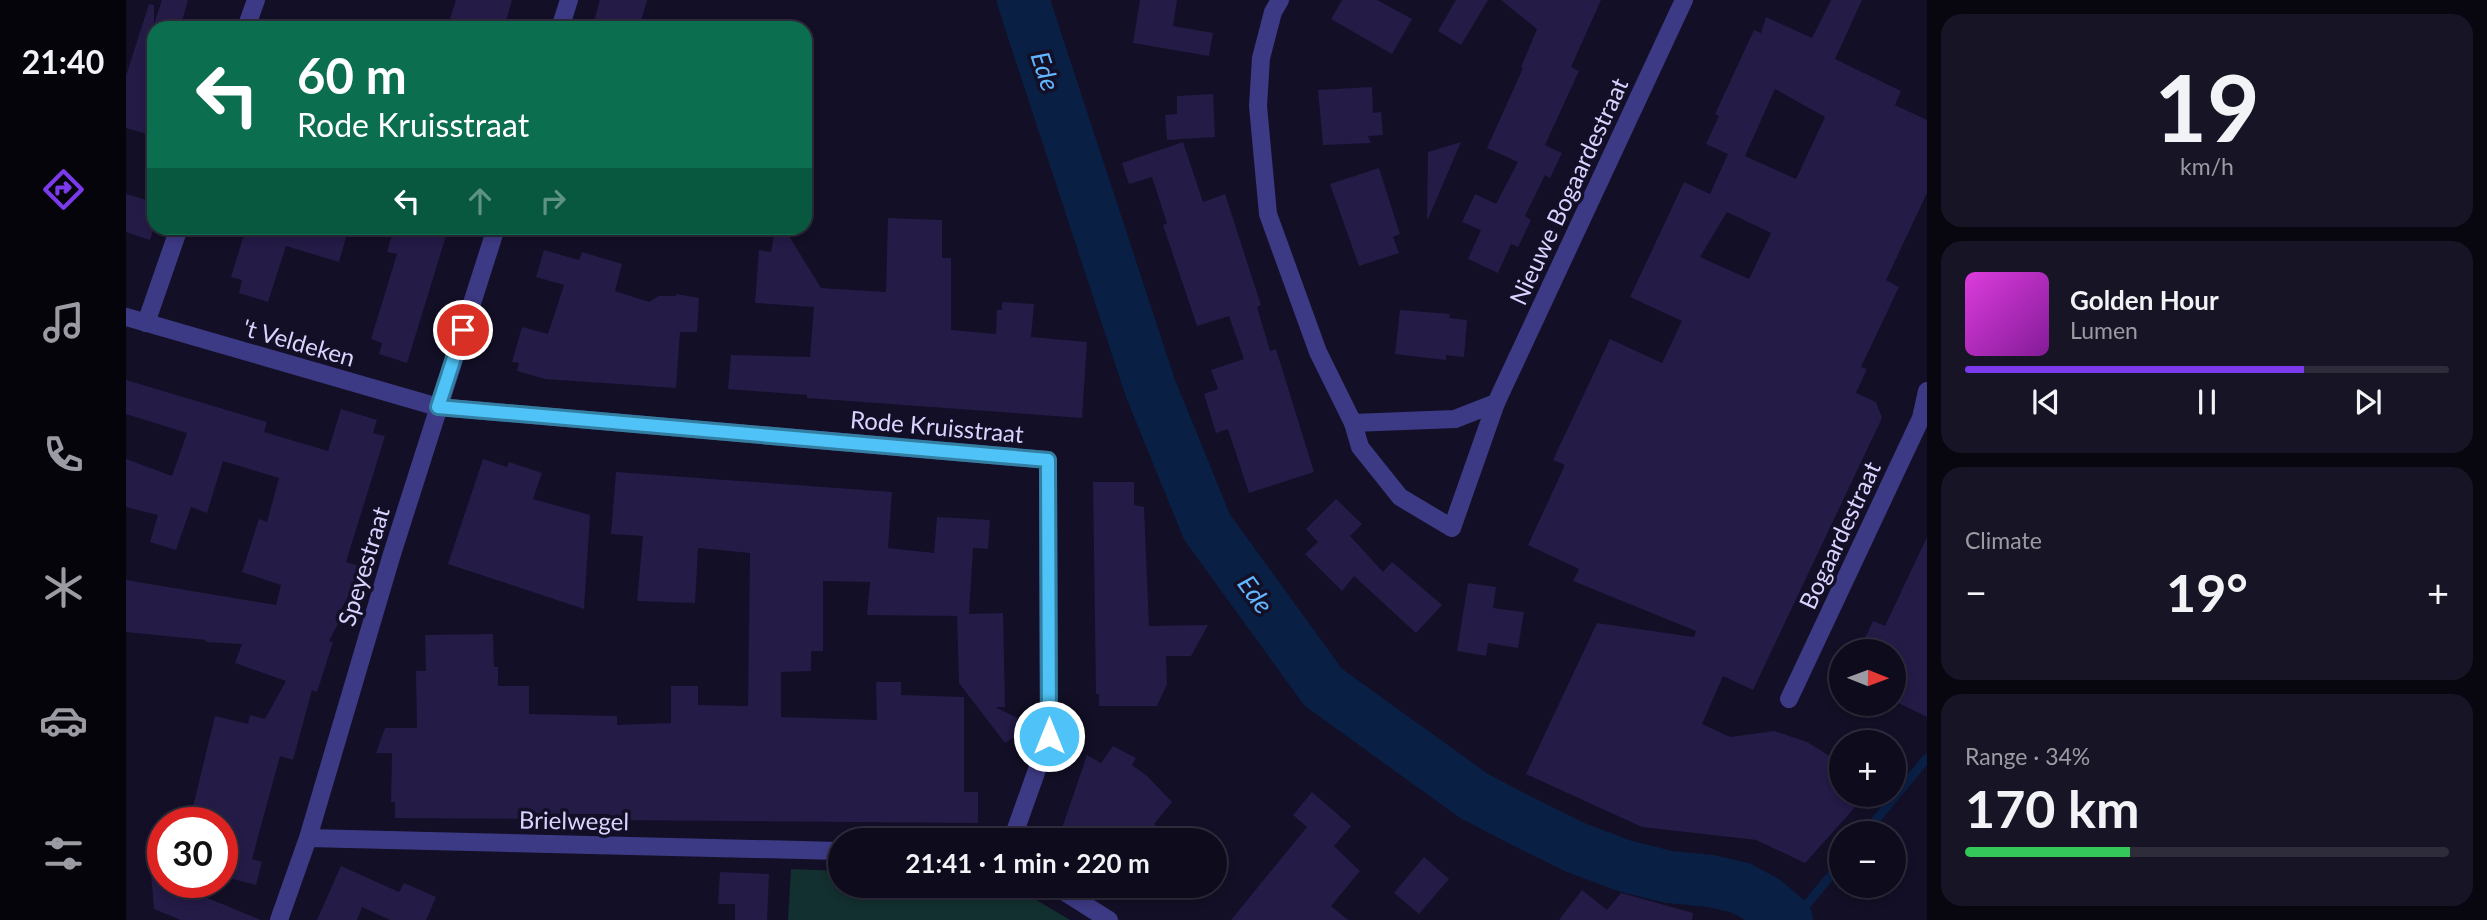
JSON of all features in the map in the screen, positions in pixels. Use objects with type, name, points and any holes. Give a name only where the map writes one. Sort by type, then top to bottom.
[{"type":"street","points":[[248,21],[256,0]]},
{"type":"street","points":[[562,21],[569,0]]},
{"type":"street","name":"Nieuwe Bogaardestraat","points":[[1280,0],[1273,12],[1261,58],[1258,106],[1268,214],[1318,352],[1353,423],[1360,447],[1400,497],[1452,528],[1496,403],[1684,0]]},
{"type":"street","points":[[146,323],[177,235]]},
{"type":"street","name":"Speyestraat","points":[[279,920],[308,838],[438,407],[494,235]]},
{"type":"street","name":"'t Veldeken","points":[[126,317],[438,407]]},
{"type":"street","name":"Bogaardestraat","points":[[1789,699],[1921,418],[1927,391]]},
{"type":"street","points":[[1353,423],[1455,419],[1496,403]]},
{"type":"street","name":"Rode Kruisstraat","points":[[438,407],[1048,460],[1049,736],[1016,828]]},
{"type":"street","name":"Brielwegel","points":[[308,838],[828,851]]},
{"type":"street","points":[[1074,898],[1110,920]]},
{"type":"green space","points":[[791,869],[828,871],[828,898],[1033,898],[1070,920],[788,920]]},
{"type":"building","points":[[162,0],[188,0],[182,21],[155,21]]},
{"type":"building","points":[[456,0],[512,0],[506,21],[449,21]]},
{"type":"building","points":[[600,0],[647,0],[641,21],[594,21]]},
{"type":"building","points":[[1140,0],[1177,0],[1173,26],[1213,33],[1209,56],[1133,43]]},
{"type":"building","points":[[1342,0],[1377,0],[1412,19],[1392,54],[1331,19]]},
{"type":"building","points":[[1456,0],[1488,0],[1461,45],[1438,31]]},
{"type":"building","points":[[1501,0],[1601,0],[1571,67],[1579,71],[1545,145],[1562,153],[1550,178],[1545,175],[1525,216],[1531,220],[1518,247],[1511,244],[1498,273],[1468,259],[1481,230],[1462,222],[1475,194],[1496,204],[1518,162],[1487,148],[1523,68],[1521,67],[1537,29]]},
{"type":"building","points":[[1831,0],[1862,0],[1835,59],[1901,91],[1895,105],[1927,120],[1927,193],[1886,280],[1899,287],[1861,367],[1867,369],[1856,393],[1876,402],[1882,418],[1753,690],[1723,676],[1702,724],[1730,737],[1774,731],[1807,742],[1829,756],[1829,807],[1855,807],[1843,821],[1829,821],[1829,836],[1805,863],[1756,840],[1642,827],[1526,774],[1597,623],[1694,637],[1696,631],[1573,581],[1579,569],[1528,545],[1565,465],[1553,460],[1610,339],[1662,363],[1682,321],[1630,297],[1684,182],[1710,194],[1728,154],[1706,144],[1719,116],[1715,114],[1754,30],[1761,33],[1766,17],[1812,38]],"holes":[[[1775,89],[1825,117],[1796,179],[1745,156]],[[1727,212],[1771,233],[1749,279],[1700,257]]]},
{"type":"building","points":[[149,4],[154,5],[154,21],[147,21],[147,134],[126,128],[126,76]]},
{"type":"building","points":[[1372,87],[1373,113],[1381,112],[1383,135],[1368,136],[1371,143],[1323,145],[1318,90]]},
{"type":"building","points":[[1213,94],[1215,137],[1167,140],[1165,115],[1177,114],[1177,96]]},
{"type":"building","points":[[1183,142],[1203,202],[1225,194],[1261,305],[1257,307],[1270,351],[1276,349],[1314,472],[1249,493],[1228,429],[1216,433],[1204,394],[1218,389],[1211,370],[1244,359],[1229,316],[1197,326],[1163,225],[1167,223],[1152,177],[1129,184],[1122,163]]},
{"type":"building","points":[[1461,142],[1428,219],[1427,219],[1428,152]]},
{"type":"building","points":[[1379,168],[1400,234],[1393,237],[1399,253],[1359,266],[1330,184]]},
{"type":"building","points":[[126,194],[147,200],[147,235],[152,235],[150,240],[126,232]]},
{"type":"building","points":[[888,218],[942,220],[942,258],[951,258],[951,330],[996,334],[997,310],[1002,310],[1002,302],[1034,304],[1031,337],[1087,342],[1082,418],[807,398],[807,395],[728,389],[731,355],[810,357],[814,307],[755,303],[759,250],[771,252],[774,235],[788,235],[821,288],[886,292]]},
{"type":"building","points":[[244,235],[347,235],[339,262],[286,246],[268,302],[239,293],[242,280],[231,277]]},
{"type":"building","points":[[392,235],[446,236],[407,363],[379,354],[382,343],[371,339],[397,254],[387,252]]},
{"type":"building","points":[[544,250],[579,260],[582,252],[622,264],[615,291],[649,302],[659,296],[676,294],[699,298],[697,332],[680,332],[676,388],[545,379],[517,371],[519,363],[512,362],[522,327],[548,334],[564,285],[536,277]]},
{"type":"building","points":[[1400,310],[1450,314],[1449,318],[1467,320],[1464,357],[1446,355],[1446,360],[1395,354]]},
{"type":"building","points":[[126,380],[267,422],[264,432],[328,451],[341,409],[377,420],[373,433],[385,436],[346,562],[359,566],[349,595],[339,613],[343,614],[329,641],[333,642],[317,692],[312,690],[293,760],[280,756],[252,859],[262,862],[256,885],[238,880],[238,807],[193,807],[215,716],[248,724],[250,715],[265,719],[286,681],[235,663],[242,644],[126,632],[126,580],[276,605],[281,585],[242,572],[259,519],[267,522],[279,478],[223,461],[207,513],[191,507],[176,550],[150,542],[158,515],[126,507],[126,459],[172,476],[187,433],[126,414]]},
{"type":"building","points":[[483,459],[507,467],[509,462],[542,473],[533,499],[590,515],[584,609],[448,564]]},
{"type":"building","points":[[616,472],[892,492],[888,548],[934,553],[937,517],[990,520],[988,549],[973,548],[969,614],[1003,613],[1005,707],[995,707],[1038,728],[1037,736],[1013,738],[1005,743],[959,683],[957,616],[867,615],[870,582],[823,581],[823,651],[811,651],[811,671],[781,672],[781,717],[877,720],[876,682],[901,682],[901,695],[964,697],[964,792],[978,792],[978,823],[609,820],[609,814],[553,814],[553,819],[395,818],[395,802],[391,802],[392,753],[376,753],[385,728],[417,728],[416,671],[426,671],[425,635],[493,634],[494,667],[498,667],[498,686],[529,686],[529,714],[617,716],[617,725],[671,723],[671,686],[698,686],[698,705],[748,706],[750,553],[698,548],[695,603],[637,601],[643,536],[611,534]]},
{"type":"building","points":[[1093,482],[1134,482],[1134,505],[1144,507],[1149,626],[1208,625],[1191,656],[1166,656],[1167,684],[1157,706],[1099,706],[1099,694],[1096,694]]},
{"type":"building","points":[[1336,499],[1362,524],[1350,536],[1383,572],[1392,562],[1442,605],[1416,633],[1354,576],[1342,591],[1305,554],[1318,542],[1306,529]]},
{"type":"building","points":[[1927,537],[1927,717],[1906,707],[1906,639],[1865,639],[1873,621],[1885,626]]},
{"type":"building","points":[[1468,583],[1496,587],[1493,608],[1524,612],[1518,648],[1488,643],[1486,656],[1457,651]]},
{"type":"building","points":[[1113,746],[1136,758],[1132,765],[1147,776],[1172,802],[1154,824],[1158,828],[1062,828],[1087,755],[1101,763]]},
{"type":"building","points":[[1312,792],[1351,826],[1334,846],[1360,871],[1331,906],[1348,920],[1231,920],[1307,827],[1293,815]]},
{"type":"building","points":[[1424,857],[1449,879],[1419,914],[1394,893]]},
{"type":"building","points":[[341,866],[399,892],[404,883],[436,897],[426,920],[390,920],[362,907],[357,920],[317,920]]},
{"type":"building","points":[[720,872],[769,874],[767,920],[735,920],[735,904],[718,904]]},
{"type":"building","points":[[1582,890],[1607,910],[1621,893],[1693,913],[1692,920],[1559,920]]},
{"type":"building","points":[[153,898],[208,898],[261,920],[181,920],[154,909]]},
{"type":"waterway","name":"Ede","points":[[1023,0],[1150,387],[1207,527],[1323,687],[1474,796],[1522,821],[1577,848],[1625,866],[1669,877],[1711,881],[1741,888],[1765,901],[1787,920]]},
{"type":"waterway","points":[[1875,821],[1927,758]]},
{"type":"waterway","points":[[1794,920],[1829,878]]},
{"type":"route","points":[[463,330],[438,407],[1048,460],[1049,736]]}]
